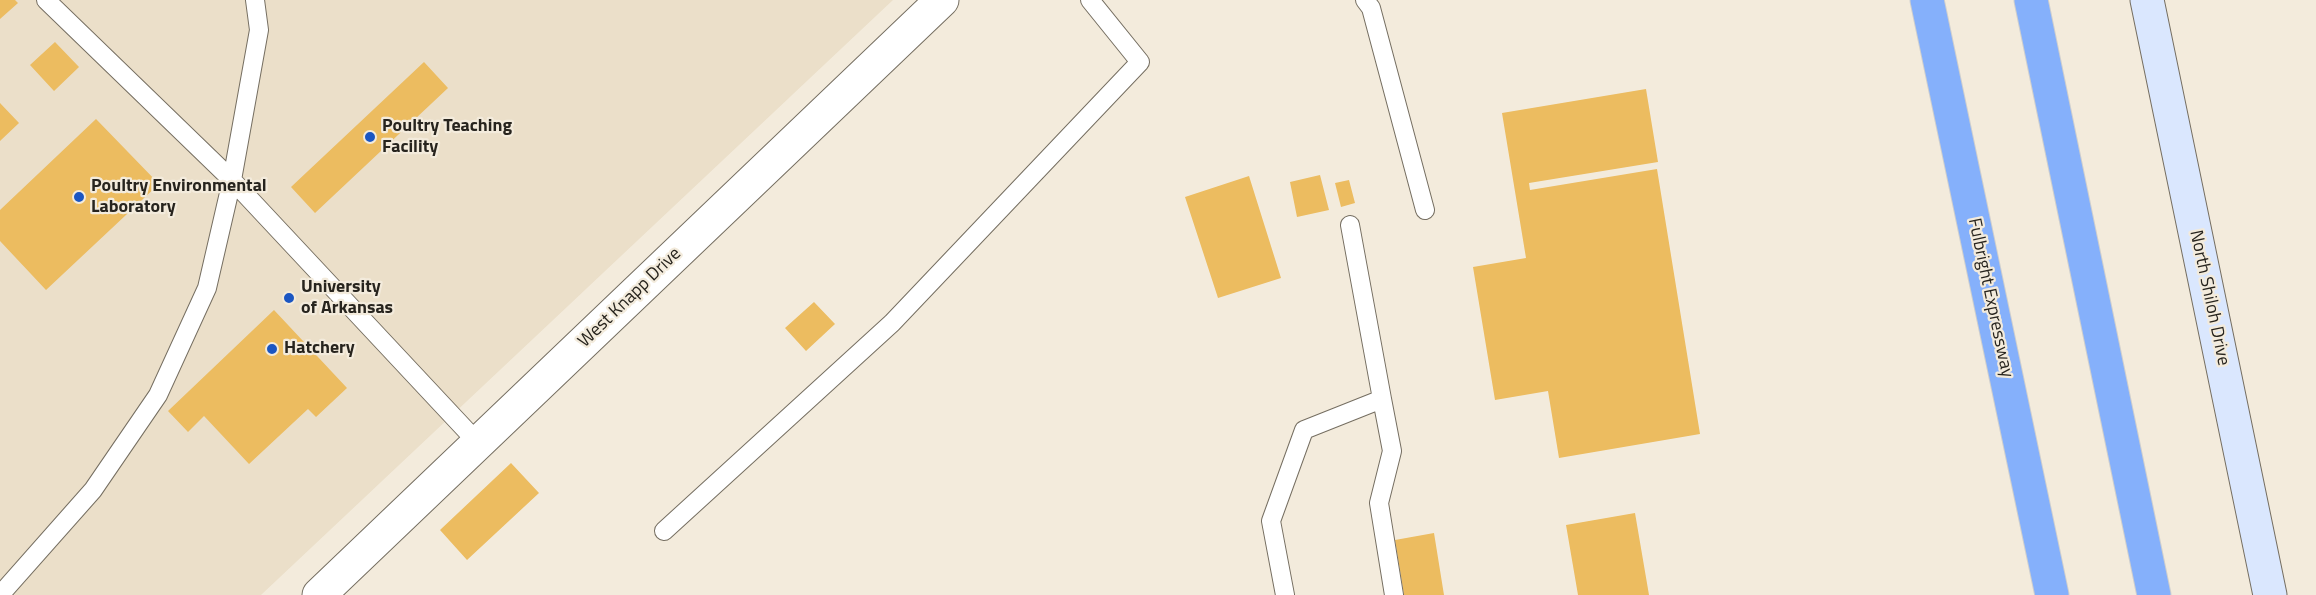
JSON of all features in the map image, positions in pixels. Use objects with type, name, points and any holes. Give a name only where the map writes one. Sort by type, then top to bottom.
[{"type":"highway","name":"Fulbright Expressway","points":[[1928,0],[2052,595]]},
{"type":"highway","points":[[2031,0],[2154,595]]},
{"type":"street","name":"West Knapp Drive","points":[[319,595],[942,0]]},
{"type":"street","name":"North Shiloh Drive","points":[[2147,0],[2270,595]]},
{"type":"lane","points":[[46,0],[232,180],[478,443]]},
{"type":"lane","points":[[0,595],[93,490],[158,395],[207,288],[232,180],[259,30],[255,0]]},
{"type":"lane","points":[[664,531],[892,323],[1140,62],[1090,0]]},
{"type":"lane","points":[[1365,0],[1371,8],[1425,210]]},
{"type":"lane","points":[[1350,225],[1392,452],[1379,502],[1394,595]]},
{"type":"lane","points":[[1285,595],[1271,521],[1304,430],[1382,399]]},
{"type":"shaded area","name":"University of Arkansas","points":[[0,0],[893,0],[261,595],[0,595]]},
{"type":"building","points":[[0,0],[15,0],[18,3],[0,19]]},
{"type":"building","points":[[55,42],[79,67],[54,91],[30,65]]},
{"type":"building","name":"Poultry Teaching Facility","points":[[424,62],[448,88],[315,213],[291,187]]},
{"type":"building","points":[[1646,89],[1658,162],[1529,183],[1530,190],[1657,169],[1700,434],[1559,458],[1548,391],[1495,400],[1473,267],[1526,258],[1502,113]]},
{"type":"building","points":[[0,103],[19,123],[0,141]]},
{"type":"building","name":"Poultry Environmental Laboratory","points":[[96,119],[159,184],[46,290],[0,241],[0,210]]},
{"type":"building","points":[[1320,175],[1329,210],[1297,217],[1290,182]]},
{"type":"building","points":[[1249,176],[1281,278],[1218,298],[1185,197]]},
{"type":"building","points":[[1349,180],[1355,203],[1341,207],[1335,183]]},
{"type":"building","points":[[814,302],[835,324],[806,351],[785,328]]},
{"type":"building","name":"Hatchery","points":[[274,310],[347,388],[316,417],[308,409],[249,464],[204,416],[188,432],[168,411]]},
{"type":"building","points":[[511,463],[539,493],[467,560],[440,530]]},
{"type":"building","points":[[1635,513],[1649,595],[1578,595],[1566,525]]},
{"type":"building","points":[[1434,533],[1444,595],[1404,595],[1395,540]]},
{"type":"place","name":"Poultry Teaching Facility","points":[[370,137]]},
{"type":"place","name":"Poultry Environmental Laboratory","points":[[79,197]]},
{"type":"place","name":"University of Arkansas","points":[[289,298]]},
{"type":"place","name":"Hatchery","points":[[272,349]]}]
